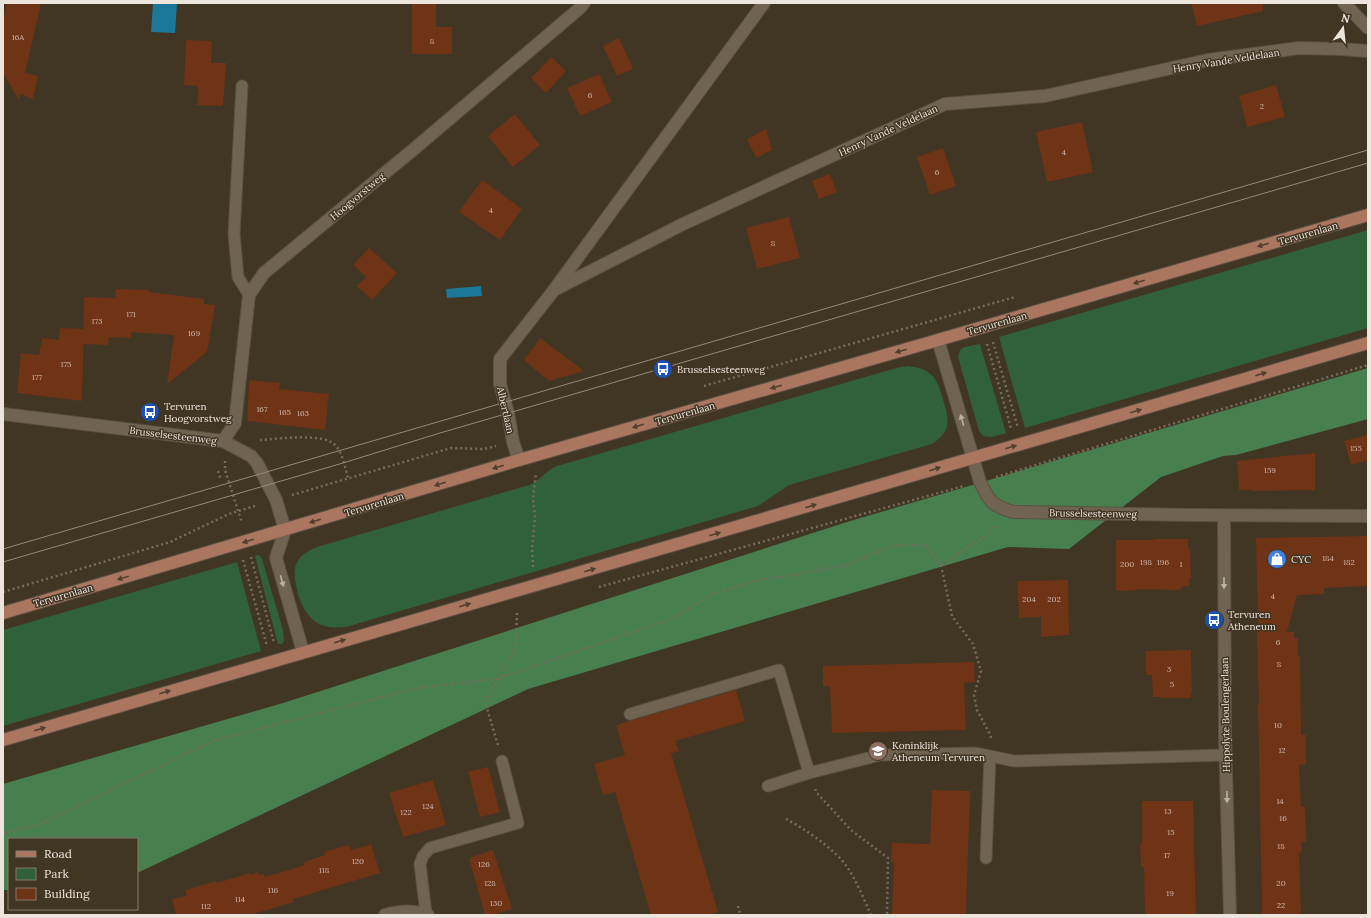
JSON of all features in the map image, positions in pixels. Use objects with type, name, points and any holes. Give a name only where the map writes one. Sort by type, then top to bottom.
[{"type":"main road","name":"Tervurenlaan","points":[[3,613],[247,542],[519,460],[982,328],[1368,215]]},
{"type":"main road","points":[[3,740],[1368,343]]},
{"type":"street","name":"Hoogvorstweg","points":[[223,441],[235,423],[249,296],[264,273],[414,149],[584,3]]},
{"type":"street","points":[[554,290],[764,3]]},
{"type":"street","points":[[1344,3],[1368,28]]},
{"type":"street","name":"Henry Vande Veldelaan","points":[[554,290],[683,224],[945,104],[1045,96],[1208,60],[1299,48],[1368,51]]},
{"type":"street","name":"Albertlaan","points":[[519,460],[513,442],[508,413],[500,384],[500,359],[554,290]]},
{"type":"street","name":"Brusselsesteenweg","points":[[938,340],[980,482],[990,501],[999,508],[1013,512],[1224,516],[1368,516]]},
{"type":"street","name":"Brusselsesteenweg","points":[[3,414],[223,441],[251,456],[257,463],[276,500],[285,530]]},
{"type":"street","name":"Hippolyte Boulengerlaan","points":[[1224,516],[1226,756],[1230,915]]},
{"type":"street","points":[[285,530],[276,558],[303,652]]},
{"type":"street","points":[[385,915],[409,911],[427,914]]},
{"type":"lane","points":[[242,86],[234,234],[238,277],[249,296]]},
{"type":"lane","points":[[630,714],[779,670],[810,773]]},
{"type":"lane","points":[[768,786],[880,754],[975,753],[1014,761],[1226,756]]},
{"type":"lane","points":[[986,858],[990,756]]},
{"type":"lane","points":[[427,914],[420,864],[423,856],[430,848],[518,823],[502,761]]},
{"type":"path","points":[[703,387],[1019,296]]},
{"type":"path","points":[[976,308],[1022,469]]},
{"type":"path","points":[[993,341],[1018,428]]},
{"type":"path","points":[[596,588],[980,482],[1368,365]]},
{"type":"path","points":[[254,440],[317,437],[331,442],[335,444],[339,451],[348,478]]},
{"type":"path","points":[[223,441],[225,470],[247,542],[278,659]]},
{"type":"path","points":[[3,592],[170,542],[229,514],[348,478],[451,448],[484,449],[513,442]]},
{"type":"path","points":[[534,586],[532,549],[534,517],[533,498],[539,455]]},
{"type":"path","points":[[218,471],[220,480]]},
{"type":"path","points":[[941,565],[981,539],[1013,512]]},
{"type":"path","points":[[3,834],[38,825],[215,740],[417,688],[497,679],[671,619],[713,594],[756,580],[848,565],[895,545],[926,545],[941,565],[952,616],[973,644],[981,671],[974,695],[977,710],[991,736],[990,756]]},
{"type":"path","points":[[243,559],[267,648]]},
{"type":"path","points":[[502,761],[485,702],[516,646],[517,611],[524,609]]},
{"type":"path","points":[[810,773],[817,792],[851,830],[888,858],[887,915]]},
{"type":"path","points":[[786,819],[798,825],[822,843],[846,866],[857,884],[871,915]]},
{"type":"path","points":[[738,906],[740,915]]},
{"type":"green space","points":[[1368,230],[1368,328],[1025,428],[999,337]]},
{"type":"green space","points":[[980,344],[1006,433],[992,437],[983,436],[979,431],[958,357],[960,350],[964,347]]},
{"type":"green space","points":[[908,366],[924,370],[929,373],[934,377],[940,388],[948,422],[945,431],[938,440],[932,444],[789,485],[758,506],[346,627],[330,627],[319,624],[309,616],[301,602],[295,578],[296,565],[298,560],[303,555],[317,547],[529,485],[557,466],[900,367]]},
{"type":"green space","points":[[1368,368],[1368,419],[1236,455],[1223,456],[1161,477],[1069,549],[1008,547],[528,689],[138,873],[138,838],[8,838],[8,890],[3,890],[3,784],[283,703],[847,522]]},
{"type":"green space","points":[[258,555],[262,559],[283,630],[284,641],[282,644],[278,644],[255,556]]},
{"type":"green space","points":[[237,562],[261,651],[3,726],[3,630]]},
{"type":"water","points":[[153,3],[177,3],[175,33],[151,32]]},
{"type":"water","points":[[481,286],[482,296],[447,298],[446,289]]},
{"type":"building","points":[[7,3],[41,3],[25,73],[38,76],[33,99],[20,94],[19,100],[3,73],[3,22]]},
{"type":"building","points":[[412,3],[436,3],[436,27],[452,27],[452,54],[412,54]]},
{"type":"building","points":[[1191,3],[1263,3],[1263,11],[1197,26]]},
{"type":"building","points":[[619,38],[633,69],[617,76],[603,46]]},
{"type":"building","points":[[186,40],[212,41],[211,63],[226,63],[223,106],[197,105],[198,86],[184,85]]},
{"type":"building","points":[[551,57],[566,71],[546,93],[531,78]]},
{"type":"building","points":[[599,74],[612,102],[580,116],[567,88]]},
{"type":"building","points":[[1276,85],[1285,117],[1247,127],[1239,96]]},
{"type":"building","points":[[515,114],[540,145],[513,167],[488,136]]},
{"type":"building","points":[[1082,122],[1093,172],[1047,182],[1036,132]]},
{"type":"building","points":[[766,129],[772,150],[756,158],[747,139]]},
{"type":"building","points":[[943,148],[956,186],[930,195],[917,157]]},
{"type":"building","points":[[830,174],[837,192],[819,199],[812,181]]},
{"type":"building","points":[[482,180],[522,209],[500,240],[459,212]]},
{"type":"building","points":[[789,217],[800,258],[757,269],[746,228]]},
{"type":"building","points":[[369,248],[397,273],[372,300],[357,286],[366,277],[353,265]]},
{"type":"building","points":[[116,289],[149,290],[149,292],[204,299],[204,304],[215,305],[207,352],[167,384],[174,335],[131,332],[131,338],[109,337],[108,345],[83,344],[84,297],[115,298]]},
{"type":"building","points":[[60,328],[84,329],[82,401],[17,393],[21,353],[39,355],[42,338],[59,340]]},
{"type":"building","points":[[540,338],[584,371],[549,381],[524,360]]},
{"type":"building","points":[[249,380],[280,383],[279,389],[329,394],[325,430],[247,421]]},
{"type":"building","points":[[1368,435],[1368,460],[1351,465],[1344,441]]},
{"type":"building","points":[[1315,453],[1315,490],[1239,490],[1237,461]]},
{"type":"building","points":[[1368,536],[1368,586],[1324,588],[1324,594],[1297,595],[1287,632],[1294,632],[1294,638],[1298,638],[1298,656],[1300,656],[1301,735],[1306,735],[1306,764],[1299,765],[1301,807],[1305,807],[1306,842],[1301,842],[1302,852],[1299,853],[1301,915],[1262,915],[1256,538]]},
{"type":"building","points":[[1188,539],[1188,549],[1190,549],[1191,578],[1189,578],[1189,586],[1184,586],[1179,590],[1138,589],[1116,591],[1116,540]]},
{"type":"building","points":[[1068,580],[1069,635],[1041,637],[1041,617],[1019,618],[1017,581]]},
{"type":"building","points":[[1191,650],[1191,698],[1153,697],[1152,675],[1146,675],[1145,651]]},
{"type":"building","points":[[974,662],[975,682],[964,683],[966,730],[832,733],[830,686],[823,686],[823,666]]},
{"type":"building","points":[[736,690],[745,721],[675,741],[679,751],[671,753],[718,912],[706,915],[651,915],[615,792],[603,795],[594,764],[625,755],[616,725]]},
{"type":"building","points":[[488,767],[500,812],[480,817],[468,772]]},
{"type":"building","points":[[433,780],[446,825],[403,837],[389,793]]},
{"type":"building","points":[[932,790],[970,791],[966,915],[892,915],[894,862],[891,862],[892,843],[930,844]]},
{"type":"building","points":[[1142,801],[1193,801],[1196,915],[1145,915],[1144,867],[1141,867],[1140,843],[1142,843]]},
{"type":"building","points":[[371,844],[380,873],[293,899],[294,902],[250,915],[176,915],[172,899],[187,896],[185,890],[216,881],[217,883],[250,873],[250,875],[258,872],[258,875],[264,874],[265,877],[305,865],[304,862],[325,855],[324,852],[349,845],[351,850]]},
{"type":"building","points":[[493,850],[512,909],[492,915],[485,915],[469,858]]},
{"type":"tram line","points":[[3,549],[1368,150]]},
{"type":"tram line","points":[[3,562],[343,463],[440,433],[1368,163]]},
{"type":"place","name":"Brusselsesteenweg","points":[[663,369]]},
{"type":"place","name":"Tervuren Hoogvorstweg","points":[[150,412]]},
{"type":"place","name":"CYC","points":[[1277,559]]},
{"type":"place","name":"Tervuren Atheneum","points":[[1214,620]]},
{"type":"place","name":"Koninklijk Atheneum Tervuren","points":[[878,751]]}]
